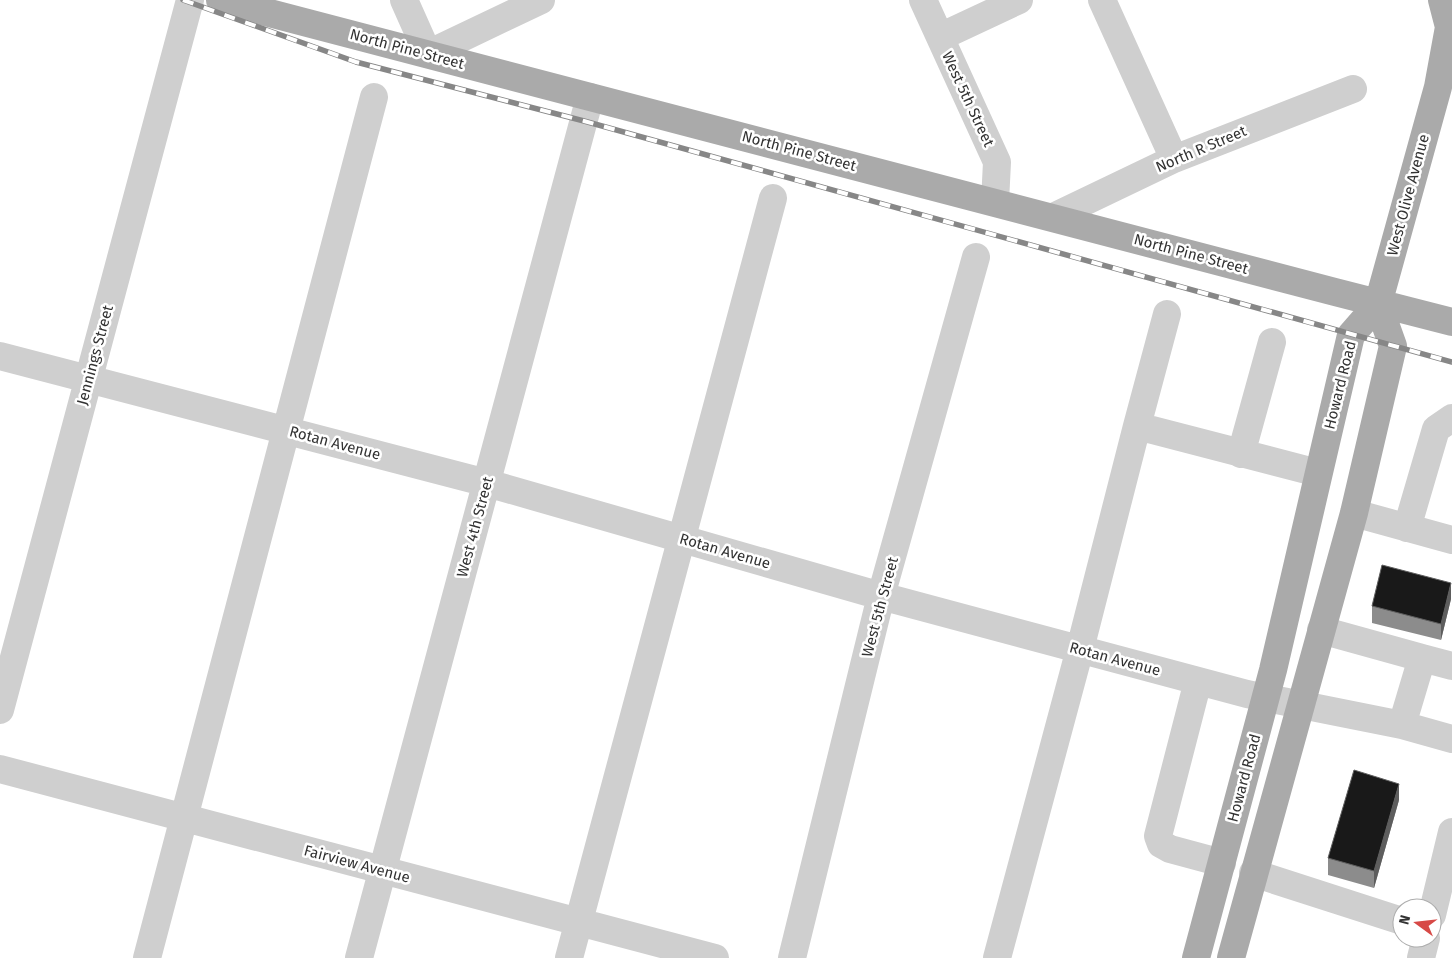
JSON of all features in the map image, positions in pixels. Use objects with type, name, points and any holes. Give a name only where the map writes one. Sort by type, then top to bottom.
[{"type":"main road","name":"North Pine Street","points":[[220,0],[264,6],[428,54],[1452,322]]},
{"type":"main road","name":"West Olive Avenue","points":[[1378,304],[1447,83],[1449,27],[1442,0]]},
{"type":"main road","name":"Howard Road","points":[[1196,958],[1274,670],[1351,335],[1378,304]]},
{"type":"main road","points":[[1231,958],[1354,513],[1393,346],[1378,304]]},
{"type":"street","name":"Jennings Street","points":[[0,710],[190,0]]},
{"type":"street","points":[[404,0],[428,54],[541,0]]},
{"type":"street","name":"West 5th Street","points":[[923,0],[997,162],[995,202]]},
{"type":"street","points":[[940,37],[1019,0]]},
{"type":"street","points":[[1102,0],[1174,159]]},
{"type":"street","name":"North R Street","points":[[1053,218],[1174,159],[1353,89]]},
{"type":"street","points":[[147,958],[374,97]]},
{"type":"street","name":"West 4th Street","points":[[359,958],[590,97]]},
{"type":"street","points":[[569,958],[773,198]]},
{"type":"street","name":"West 5th Street","points":[[792,958],[881,596],[976,258]]},
{"type":"street","points":[[997,958],[1080,650],[1167,314]]},
{"type":"street","points":[[1241,454],[1272,342]]},
{"type":"street","name":"Rotan Avenue","points":[[0,356],[487,483],[881,596],[1080,650],[1265,698],[1402,725],[1452,739]]},
{"type":"street","points":[[1407,528],[1436,429],[1452,418]]},
{"type":"street","points":[[1137,426],[1318,473]]},
{"type":"street","points":[[1354,513],[1452,540]]},
{"type":"street","points":[[1321,630],[1452,666]]},
{"type":"street","points":[[1402,725],[1422,658]]},
{"type":"street","points":[[1198,681],[1158,836],[1161,844],[1170,849],[1222,863]]},
{"type":"street","name":"Fairview Avenue","points":[[0,769],[715,958]]},
{"type":"street","points":[[1436,898],[1452,832]]},
{"type":"street","points":[[1253,874],[1392,918]]},
{"type":"building","points":[[1382,565],[1451,583],[1441,624],[1372,606]]},
{"type":"building","points":[[1354,770],[1399,784],[1374,871],[1328,858]]},
{"type":"railway","points":[[183,0],[356,62],[584,121],[1452,362]]}]
